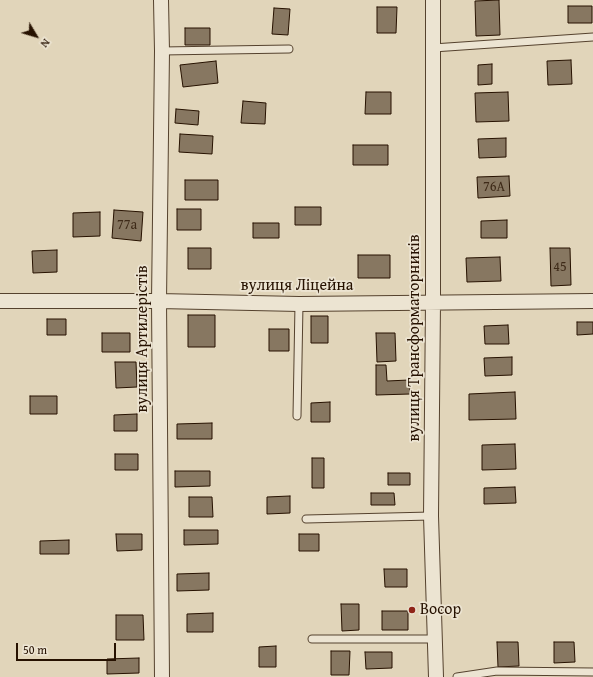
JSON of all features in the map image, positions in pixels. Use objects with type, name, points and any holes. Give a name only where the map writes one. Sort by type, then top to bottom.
[{"type":"street","name":"вулиця Артилерістів","points":[[161,0],[162,51],[159,301],[162,677]]},
{"type":"street","name":"вулиця Трансформаторників","points":[[433,0],[431,516],[436,677]]},
{"type":"street","name":"вулиця Ліцейна","points":[[0,301],[159,301],[299,304],[593,301]]},
{"type":"lane","points":[[433,48],[593,37]]},
{"type":"lane","points":[[162,51],[289,49]]},
{"type":"lane","points":[[297,416],[299,304]]},
{"type":"lane","points":[[306,518],[431,516]]},
{"type":"lane","points":[[312,640],[434,639]]},
{"type":"lane","points":[[457,677],[498,671],[593,672]]},
{"type":"building","points":[[499,0],[500,35],[476,36],[475,1]]},
{"type":"building","points":[[568,6],[592,6],[592,23],[568,23]]},
{"type":"building","points":[[377,7],[397,7],[396,33],[377,33]]},
{"type":"building","points":[[274,8],[290,9],[288,35],[272,34]]},
{"type":"building","points":[[185,28],[210,28],[210,45],[185,45]]},
{"type":"building","points":[[571,60],[572,84],[548,85],[547,61]]},
{"type":"building","points":[[216,61],[218,83],[183,87],[180,65]]},
{"type":"building","points":[[492,64],[492,84],[478,85],[478,65]]},
{"type":"building","points":[[366,92],[391,92],[391,114],[365,114]]},
{"type":"building","points":[[508,92],[509,121],[476,122],[475,93]]},
{"type":"building","points":[[243,101],[266,103],[265,124],[241,123]]},
{"type":"building","points":[[176,109],[199,111],[198,125],[175,123]]},
{"type":"building","points":[[180,134],[213,136],[212,154],[179,152]]},
{"type":"building","points":[[506,138],[506,157],[479,158],[478,139]]},
{"type":"building","points":[[353,145],[388,145],[388,165],[353,165]]},
{"type":"building","points":[[509,176],[510,196],[478,198],[477,177]]},
{"type":"building","points":[[185,180],[218,180],[218,200],[185,200]]},
{"type":"building","points":[[295,207],[321,207],[321,225],[295,225]]},
{"type":"building","points":[[177,209],[201,209],[201,230],[177,230]]},
{"type":"building","points":[[114,210],[143,212],[141,241],[112,238]]},
{"type":"building","points":[[100,212],[100,236],[73,237],[73,213]]},
{"type":"building","points":[[507,220],[507,238],[481,238],[481,221]]},
{"type":"building","points":[[253,223],[279,223],[279,238],[253,238]]},
{"type":"building","points":[[188,248],[211,248],[211,269],[188,269]]},
{"type":"building","points":[[550,248],[570,248],[571,285],[551,286]]},
{"type":"building","points":[[57,250],[57,272],[33,273],[32,251]]},
{"type":"building","points":[[358,255],[390,255],[390,278],[358,278]]},
{"type":"building","points":[[500,257],[501,281],[467,282],[466,258]]},
{"type":"building","points":[[188,315],[215,315],[215,347],[188,347]]},
{"type":"building","points":[[311,316],[328,316],[328,343],[311,343]]},
{"type":"building","points":[[47,319],[66,319],[66,335],[47,335]]},
{"type":"building","points":[[577,322],[593,322],[593,334],[577,335]]},
{"type":"building","points":[[508,325],[509,344],[485,344],[484,326]]},
{"type":"building","points":[[269,329],[289,329],[289,351],[269,351]]},
{"type":"building","points":[[102,333],[130,333],[130,352],[102,352]]},
{"type":"building","points":[[376,333],[395,333],[396,361],[377,362]]},
{"type":"building","points":[[512,357],[512,375],[485,376],[484,358]]},
{"type":"building","points":[[115,362],[136,362],[137,387],[116,388]]},
{"type":"building","points":[[376,365],[386,365],[387,381],[409,380],[410,394],[376,395]]},
{"type":"building","points":[[515,392],[516,419],[469,420],[469,394]]},
{"type":"building","points":[[30,396],[57,396],[57,414],[30,414]]},
{"type":"building","points":[[330,402],[330,422],[311,422],[311,403]]},
{"type":"building","points":[[137,414],[137,431],[114,431],[114,415]]},
{"type":"building","points":[[212,423],[212,439],[177,439],[177,424]]},
{"type":"building","points":[[515,444],[516,469],[482,470],[482,445]]},
{"type":"building","points":[[115,454],[138,454],[138,470],[115,470]]},
{"type":"building","points":[[312,458],[324,458],[324,488],[312,488]]},
{"type":"building","points":[[175,471],[210,471],[210,486],[175,487]]},
{"type":"building","points":[[388,473],[410,473],[410,485],[388,485]]},
{"type":"building","points":[[515,487],[516,503],[484,504],[484,488]]},
{"type":"building","points":[[371,493],[394,493],[395,505],[371,505]]},
{"type":"building","points":[[290,496],[290,513],[267,514],[267,497]]},
{"type":"building","points":[[189,497],[212,497],[213,517],[189,517]]},
{"type":"building","points":[[184,530],[218,530],[218,544],[184,545]]},
{"type":"building","points":[[116,534],[142,534],[142,550],[117,551]]},
{"type":"building","points":[[299,534],[319,534],[319,551],[299,551]]},
{"type":"building","points":[[69,540],[69,554],[40,554],[40,541]]},
{"type":"building","points":[[384,569],[407,569],[407,587],[385,587]]},
{"type":"building","points":[[209,573],[209,590],[177,591],[177,574]]},
{"type":"building","points":[[341,604],[359,604],[359,630],[342,631]]},
{"type":"building","points":[[382,611],[408,611],[408,630],[382,630]]},
{"type":"building","points":[[213,613],[213,632],[187,632],[187,614]]},
{"type":"building","points":[[116,615],[143,615],[144,640],[116,640]]},
{"type":"building","points":[[497,642],[518,642],[519,666],[498,667]]},
{"type":"building","points":[[554,642],[574,642],[575,662],[554,663]]},
{"type":"building","points":[[276,646],[276,667],[259,667],[259,647]]},
{"type":"building","points":[[331,651],[350,651],[349,675],[331,675]]},
{"type":"building","points":[[365,652],[392,652],[392,668],[366,669]]},
{"type":"building","points":[[139,658],[139,673],[107,674],[107,659]]},
{"type":"place","name":"Восор","points":[[412,610]]}]
